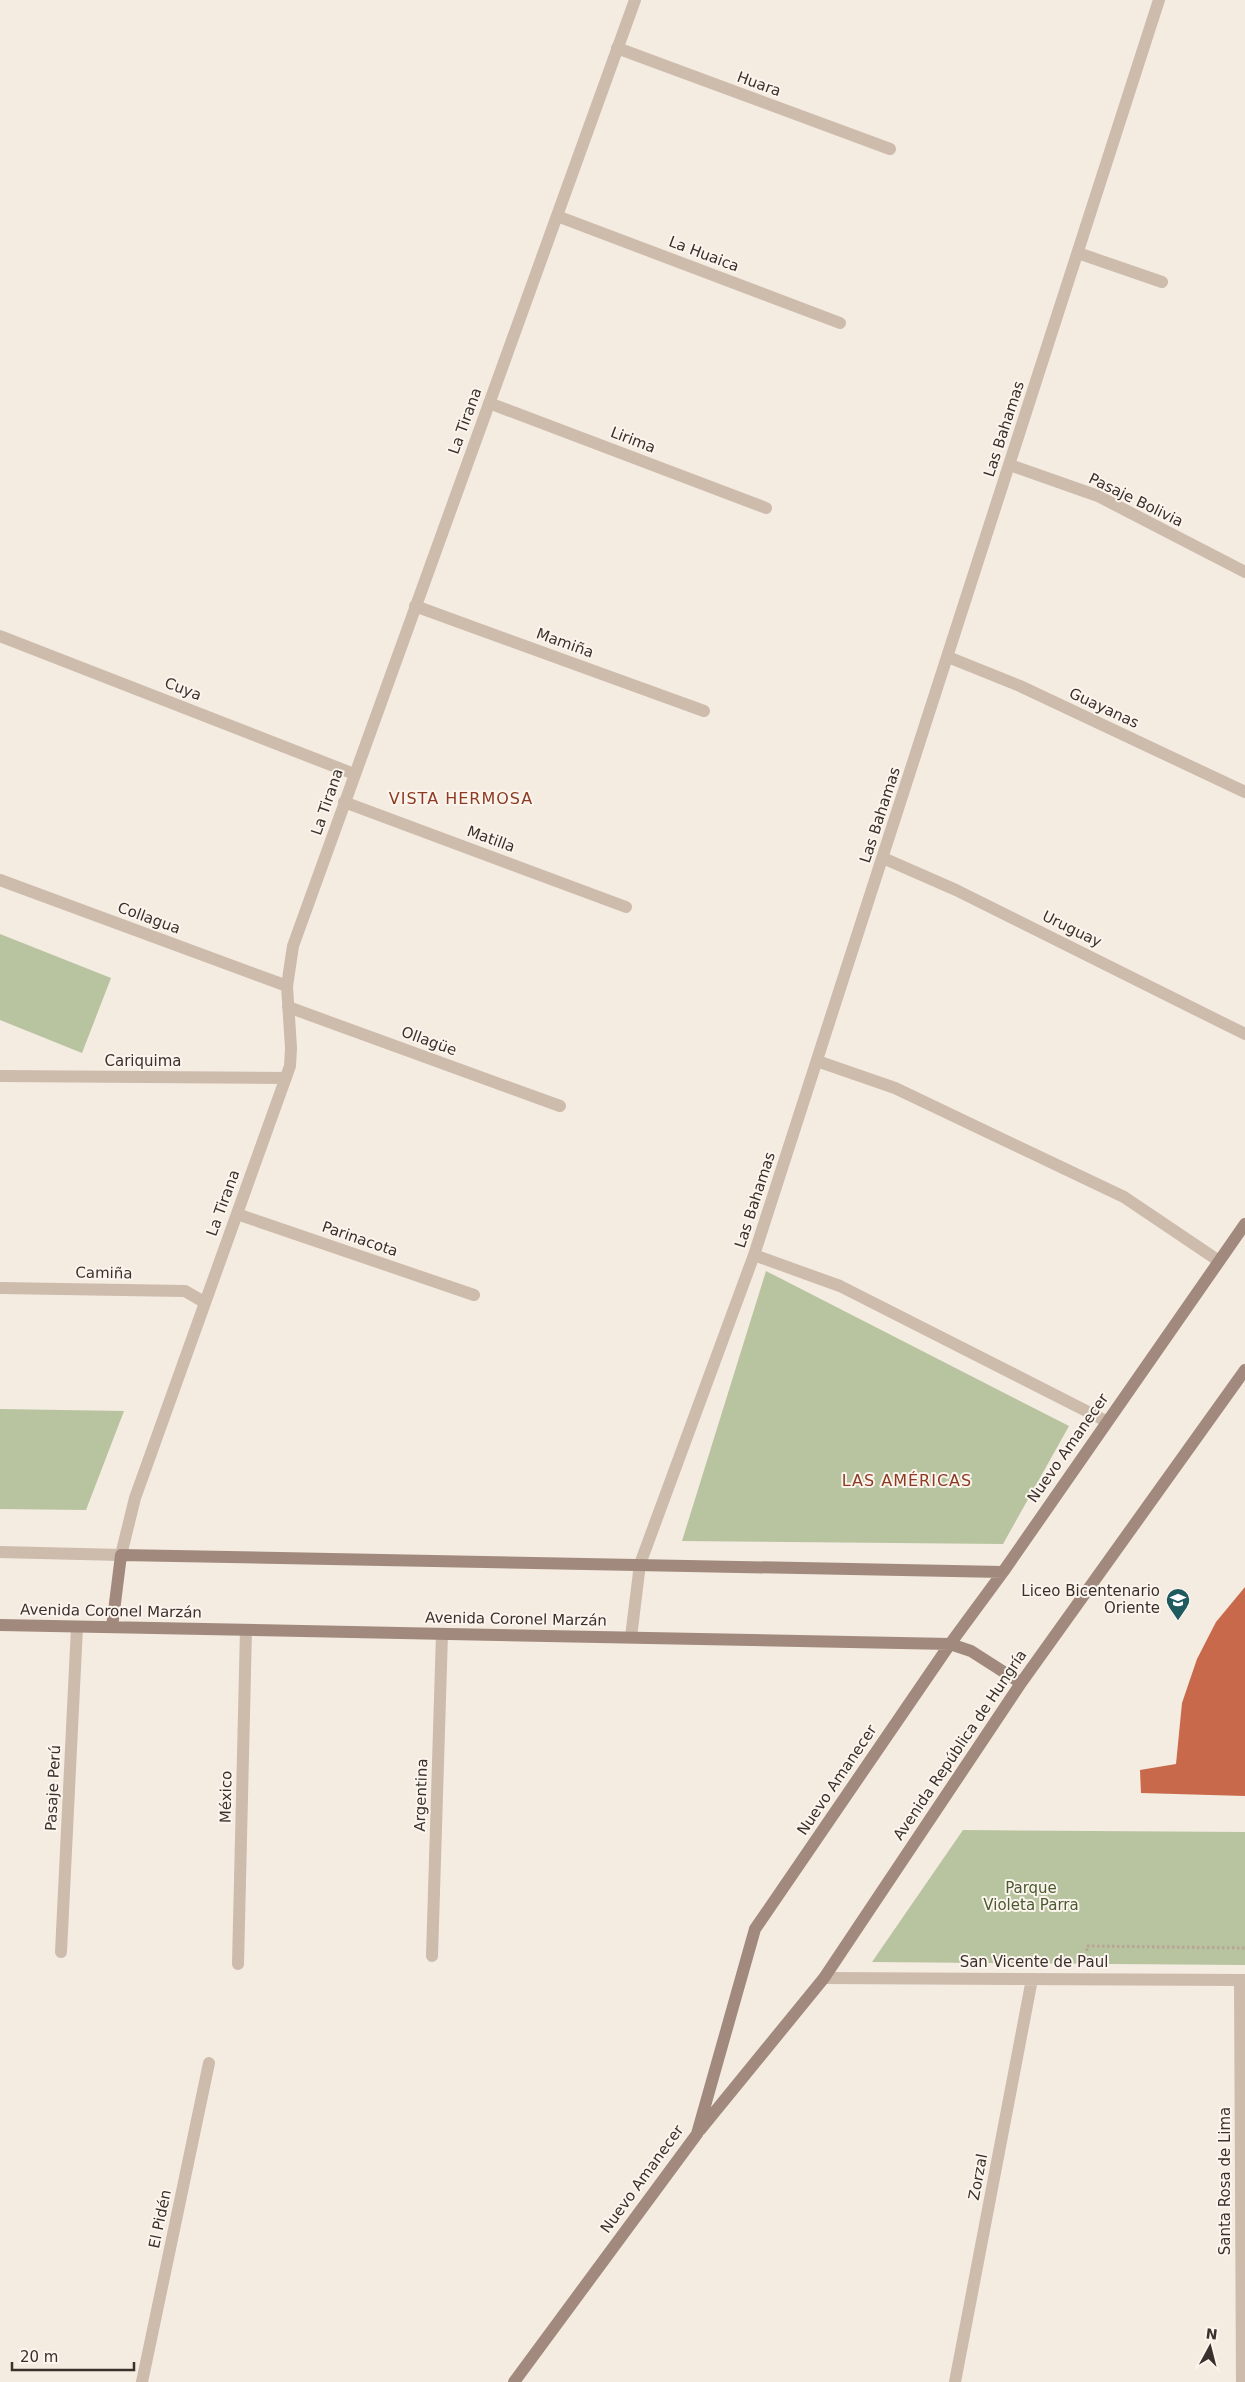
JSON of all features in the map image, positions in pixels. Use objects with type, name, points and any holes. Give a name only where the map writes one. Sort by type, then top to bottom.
[{"type":"street","name":"La Tirana","points":[[112,1627],[121,1555],[135,1498],[290,1066],[291,1048],[287,986],[293,946],[635,0]]},
{"type":"street","name":"Las Bahamas","points":[[631,1637],[640,1564],[754,1255],[1010,465],[1158,0]]},
{"type":"street","name":"Huara","points":[[617,48],[890,149]]},
{"type":"street","name":"La Huaica","points":[[556,216],[840,323]]},
{"type":"street","points":[[1078,253],[1162,282]]},
{"type":"street","name":"Lirima","points":[[489,403],[766,508]]},
{"type":"street","name":"Pasaje Bolivia","points":[[1010,465],[1098,496],[1245,572]]},
{"type":"street","name":"Mamiña","points":[[415,606],[704,711]]},
{"type":"street","name":"Cuya","points":[[0,636],[354,774]]},
{"type":"street","name":"Guayanas","points":[[948,657],[1020,686],[1245,792]]},
{"type":"street","name":"Matilla","points":[[344,802],[626,907]]},
{"type":"street","name":"Uruguay","points":[[883,858],[964,894],[1245,1034]]},
{"type":"street","name":"Collagua","points":[[0,880],[287,986]]},
{"type":"street","name":"Ollagüe","points":[[288,1007],[560,1106]]},
{"type":"street","points":[[817,1061],[895,1088],[1124,1197],[1219,1261]]},
{"type":"street","name":"Cariquima","points":[[0,1076],[286,1078]]},
{"type":"street","name":"Parinacota","points":[[237,1214],[474,1295]]},
{"type":"street","name":"Nuevo Amanecer","points":[[514,2382],[696,2134],[755,1929],[950,1644],[1003,1572],[1106,1421],[1245,1224]]},
{"type":"street","points":[[754,1255],[840,1286],[1106,1421]]},
{"type":"street","name":"Camiña","points":[[0,1288],[185,1290],[204,1302]]},
{"type":"street","name":"Avenida República de Hungría","points":[[696,2134],[824,1978],[1020,1683],[1245,1370]]},
{"type":"street","points":[[0,1552],[1003,1572]]},
{"type":"street","name":"Avenida Coronel Marzán","points":[[0,1625],[950,1644],[971,1651],[1020,1683]]},
{"type":"street","name":"Pasaje Perú","points":[[61,1952],[77,1627]]},
{"type":"street","name":"México","points":[[238,1964],[246,1630]]},
{"type":"street","name":"Argentina","points":[[432,1956],[442,1634]]},
{"type":"street","name":"San Vicente de Paul","points":[[824,1978],[1242,1980]]},
{"type":"street","name":"Zorzal","points":[[955,2382],[1032,1979]]},
{"type":"street","name":"Santa Rosa de Lima","points":[[1242,1980],[1242,2382]]},
{"type":"street","name":"El Pidén","points":[[142,2382],[209,2063]]},
{"type":"green space","points":[[0,934],[111,978],[82,1053],[0,1020]]},
{"type":"green space","points":[[766,1271],[1069,1426],[1003,1544],[682,1541]]},
{"type":"green space","points":[[0,1409],[124,1411],[86,1510],[0,1509]]},
{"type":"green space","name":"Parque Violeta Parra","points":[[963,1830],[1245,1832],[1245,1965],[872,1962]]},
{"type":"building","points":[[1245,1587],[1245,1796],[1141,1793],[1140,1770],[1176,1764],[1182,1703],[1197,1659],[1216,1622]]},
{"type":"place","name":"Liceo Bicentenario Oriente","points":[[1178,1621]]},
{"type":"district","name":"VISTA HERMOSA","points":[[461,798]]},
{"type":"district","name":"LAS AMÉRICAS","points":[[907,1480]]}]
